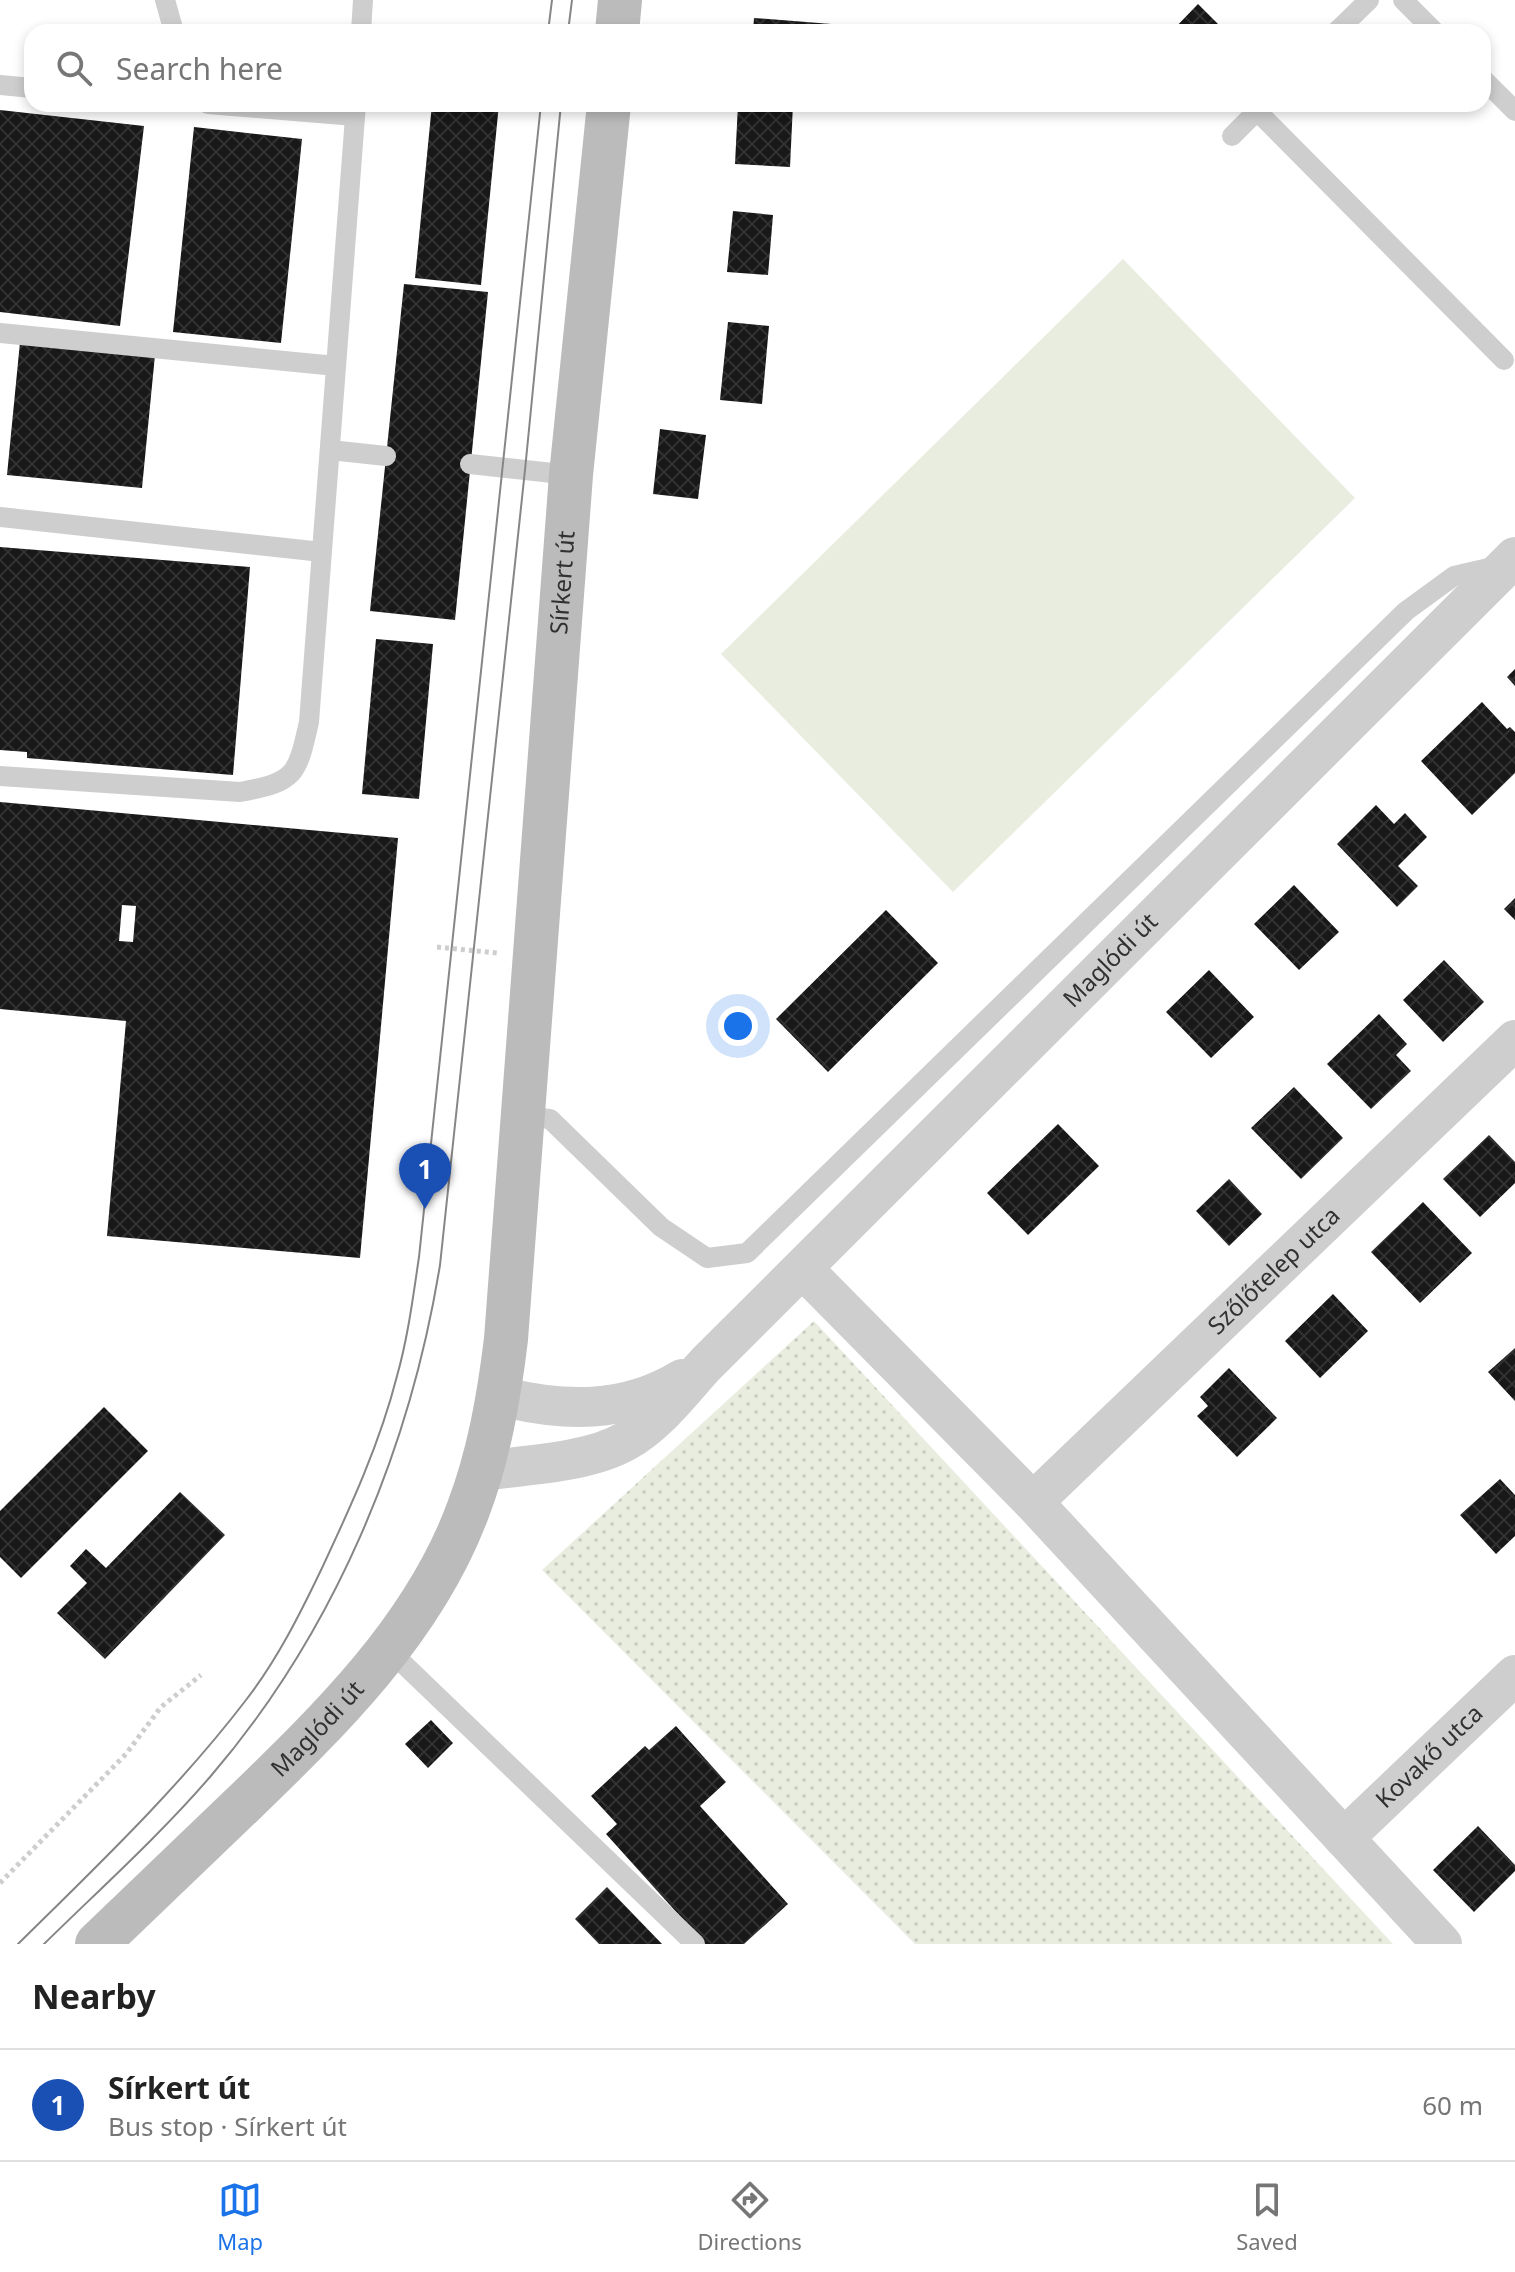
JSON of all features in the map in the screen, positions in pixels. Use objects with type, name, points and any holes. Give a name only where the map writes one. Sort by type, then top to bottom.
[{"type":"street","points":[[618,24],[620,0]]},
{"type":"street","name":"Sírkert út","points":[[500,1396],[571,475],[608,112]]},
{"type":"street","name":"Maglódi út","points":[[481,1471],[595,1453],[624,1442],[651,1424],[706,1364],[1512,560]]},
{"type":"street","name":"Szőlőtelep utca","points":[[1033,1502],[1515,1040]]},
{"type":"street","points":[[803,1269],[1033,1502],[1442,1944]]},
{"type":"street","name":"Maglódi út","points":[[97,1944],[309,1740],[389,1650],[421,1602],[468,1512],[500,1396],[558,1407],[627,1403],[659,1393],[706,1364]]},
{"type":"street","name":"Kovakő utca","points":[[1344,1838],[1515,1675]]},
{"type":"lane","points":[[165,0],[172,24]]},
{"type":"lane","points":[[362,24],[363,0]]},
{"type":"lane","points":[[1344,24],[1369,0]]},
{"type":"lane","points":[[1403,0],[1427,24]]},
{"type":"lane","points":[[0,85],[24,87]]},
{"type":"lane","points":[[1491,87],[1515,111]]},
{"type":"lane","points":[[0,776],[240,792],[290,777],[301,757],[309,722],[356,112]]},
{"type":"lane","points":[[1232,136],[1255,112]]},
{"type":"lane","points":[[1265,112],[1504,360]]},
{"type":"lane","points":[[0,333],[336,366]]},
{"type":"lane","points":[[330,450],[386,456]]},
{"type":"lane","points":[[470,464],[571,475]]},
{"type":"lane","points":[[0,517],[322,552]]},
{"type":"lane","points":[[521,1116],[550,1119],[661,1227],[707,1258],[747,1253],[1406,611],[1454,576],[1512,560]]},
{"type":"lane","points":[[389,1650],[695,1944]]},
{"type":"path","points":[[437,947],[534,956]]},
{"type":"path","points":[[0,1883],[126,1754],[161,1707],[201,1675]]},
{"type":"shaded area","points":[[1123,259],[1355,498],[953,892],[721,654]]},
{"type":"shaded area","points":[[814,1321],[1393,1944],[915,1944],[542,1570]]},
{"type":"building","points":[[1198,4],[1218,24],[1179,24]]},
{"type":"building","points":[[754,18],[831,24],[754,24]]},
{"type":"building","points":[[0,110],[144,126],[120,326],[0,312]]},
{"type":"building","points":[[431,112],[498,112],[481,285],[415,278]]},
{"type":"building","points":[[738,112],[793,112],[790,167],[735,164]]},
{"type":"building","points":[[194,127],[302,139],[281,343],[173,332]]},
{"type":"building","points":[[733,211],[773,215],[768,275],[727,272]]},
{"type":"building","points":[[404,284],[488,292],[455,620],[370,611]]},
{"type":"building","points":[[728,322],[769,326],[762,404],[720,400]]},
{"type":"building","points":[[20,342],[155,355],[142,488],[7,475]]},
{"type":"building","points":[[660,429],[706,435],[698,499],[653,494]]},
{"type":"building","points":[[0,547],[250,567],[233,775],[27,758],[27,752],[0,750]]},
{"type":"building","points":[[376,639],[433,644],[419,799],[362,794]]},
{"type":"building","points":[[1515,669],[1515,686],[1507,677]]},
{"type":"building","points":[[1482,702],[1507,729],[1510,727],[1515,732],[1515,773],[1472,815],[1421,761]]},
{"type":"building","points":[[0,802],[398,838],[360,1258],[107,1236],[126,1021],[0,1009]],"holes":[[[122,905],[136,906],[133,942],[119,941]]]},
{"type":"building","points":[[1376,805],[1394,824],[1405,813],[1427,837],[1398,866],[1418,886],[1397,907],[1337,844]]},
{"type":"building","points":[[1294,885],[1339,932],[1299,970],[1254,924]]},
{"type":"building","points":[[1515,898],[1515,920],[1504,909]]},
{"type":"building","points":[[886,910],[938,963],[828,1072],[776,1019]]},
{"type":"building","points":[[1444,960],[1484,1002],[1443,1042],[1403,1000]]},
{"type":"building","points":[[1209,970],[1254,1017],[1211,1058],[1166,1012]]},
{"type":"building","points":[[1379,1014],[1407,1044],[1396,1055],[1411,1071],[1371,1109],[1327,1064]]},
{"type":"building","points":[[1294,1087],[1343,1138],[1301,1179],[1251,1128]]},
{"type":"building","points":[[1058,1124],[1099,1166],[1028,1235],[987,1193]]},
{"type":"building","points":[[1489,1135],[1515,1162],[1515,1183],[1480,1217],[1443,1179]]},
{"type":"building","points":[[1229,1179],[1262,1214],[1229,1246],[1196,1211]]},
{"type":"building","points":[[1423,1202],[1472,1253],[1420,1303],[1371,1252]]},
{"type":"building","points":[[1333,1294],[1368,1331],[1320,1378],[1285,1341]]},
{"type":"building","points":[[1515,1348],[1515,1401],[1488,1372]]},
{"type":"building","points":[[1229,1368],[1277,1418],[1237,1457],[1197,1416],[1208,1406],[1200,1397]]},
{"type":"building","points":[[104,1407],[148,1451],[21,1578],[0,1557],[0,1511]]},
{"type":"building","points":[[1500,1479],[1515,1495],[1515,1536],[1496,1554],[1460,1515]]},
{"type":"building","points":[[180,1492],[225,1535],[105,1659],[57,1613],[87,1583],[70,1566],[86,1549],[106,1568]]},
{"type":"building","points":[[431,1720],[453,1743],[428,1768],[405,1744]]},
{"type":"building","points":[[676,1726],[726,1782],[700,1806],[788,1904],[744,1944],[705,1944],[606,1834],[617,1824],[591,1796],[645,1746],[649,1750]]},
{"type":"building","points":[[1478,1826],[1515,1865],[1515,1871],[1474,1912],[1433,1870]]},
{"type":"building","points":[[607,1887],[662,1944],[599,1944],[575,1919]]},
{"type":"tram line","points":[[549,24],[552,0]]},
{"type":"tram line","points":[[569,24],[572,0]]},
{"type":"tram line","points":[[18,1944],[165,1796],[220,1733],[268,1669],[344,1521],[390,1401],[407,1332],[419,1257],[540,112]]},
{"type":"tram line","points":[[44,1944],[191,1799],[254,1721],[294,1662],[360,1536],[387,1470],[409,1403],[427,1334],[440,1265],[560,112]]},
{"type":"place","name":"Sírkert út","points":[[425,1209]]}]
